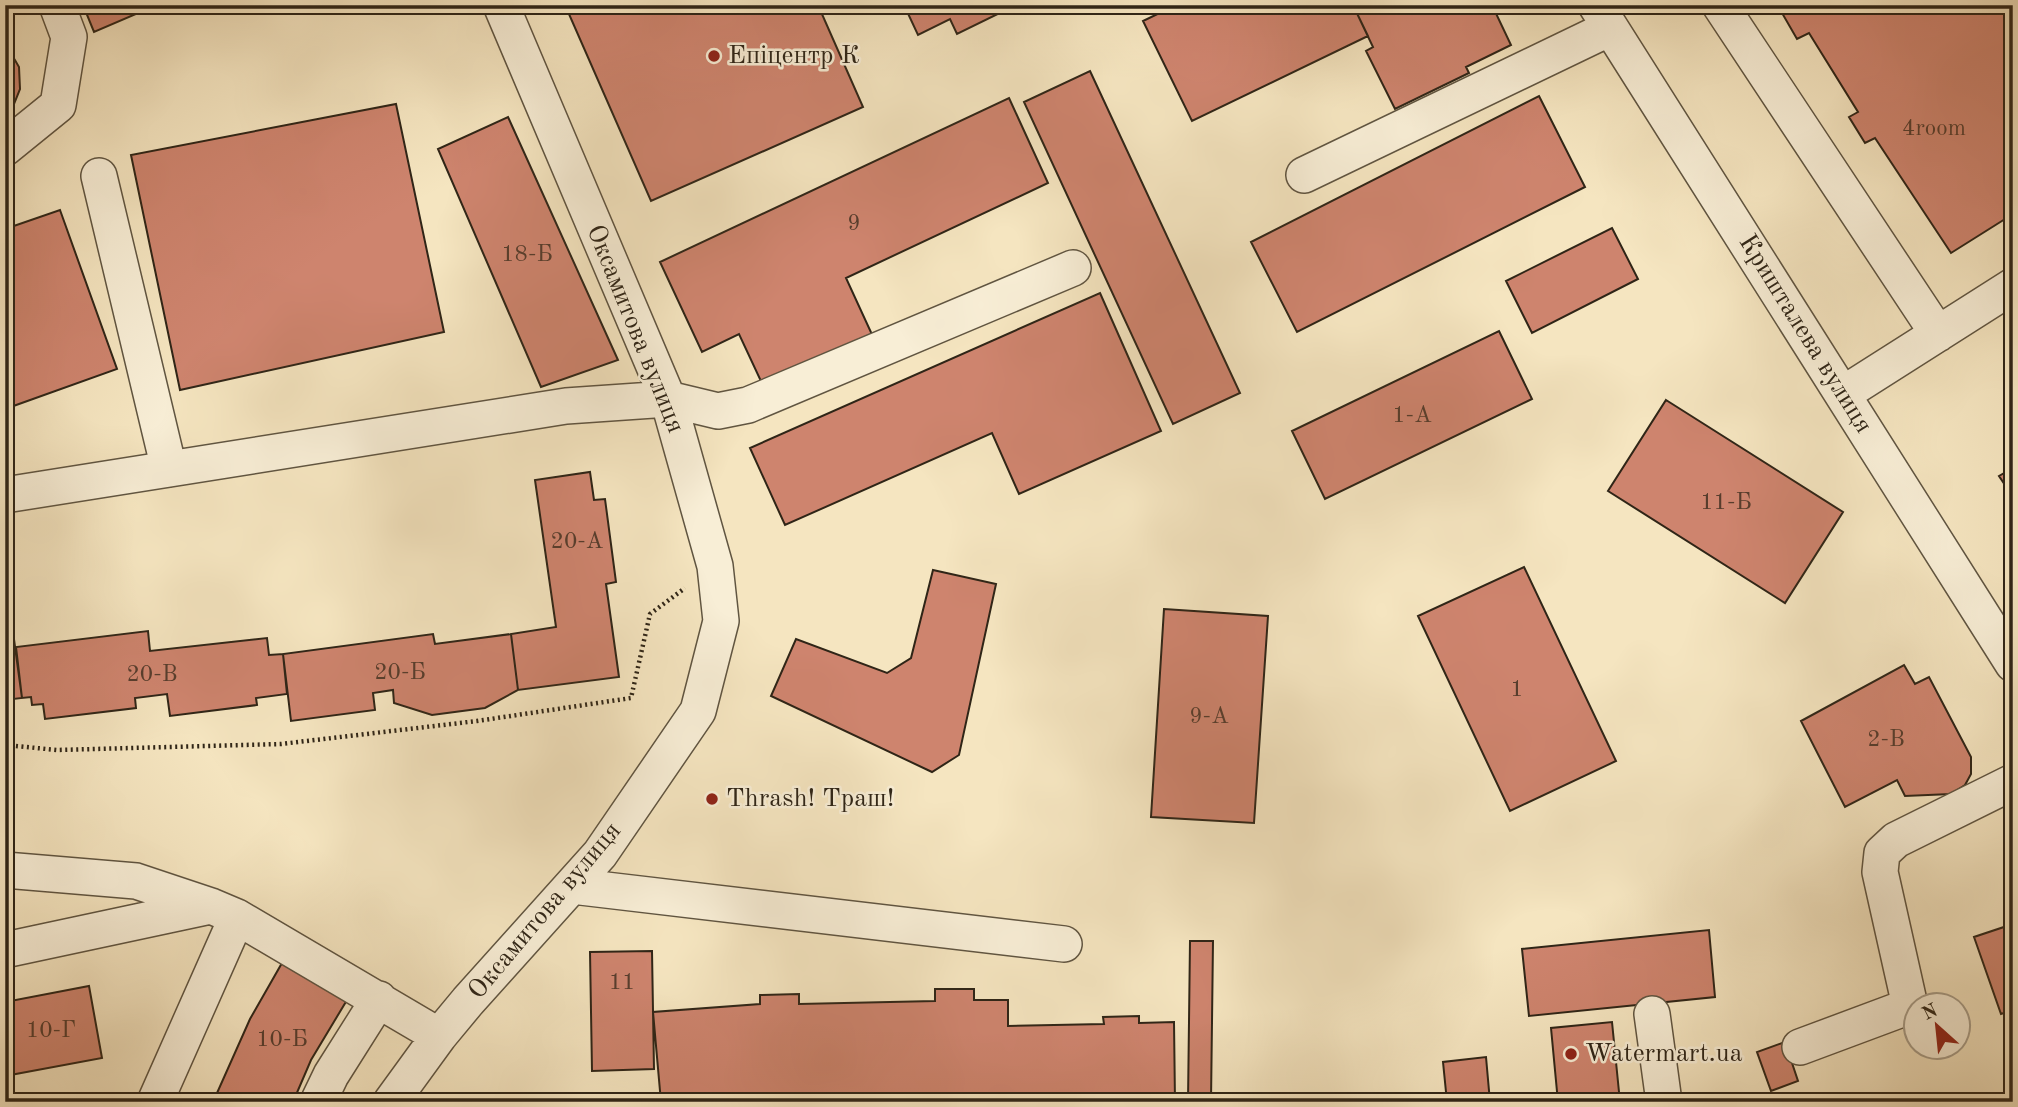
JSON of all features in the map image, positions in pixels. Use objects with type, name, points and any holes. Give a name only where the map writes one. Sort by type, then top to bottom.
[{"type":"street","points":[[5,148],[58,106],[69,37],[57,5]]},
{"type":"street","name":"Оксамитова вулиця","points":[[391,1102],[439,1035],[600,854],[698,710],[722,621],[715,566],[668,399],[501,5]]},
{"type":"street","points":[[1720,5],[1938,334]]},
{"type":"street","points":[[1304,175],[1603,16]]},
{"type":"street","name":"Кришталева вулиця","points":[[1603,16],[2013,664]]},
{"type":"street","points":[[99,176],[169,469]]},
{"type":"street","points":[[5,495],[566,406],[668,399],[718,411],[748,405],[1073,268]]},
{"type":"street","points":[[1843,394],[2013,285]]},
{"type":"street","points":[[1800,1048],[1910,1006],[1880,872],[1882,853],[1896,840],[2013,782]]},
{"type":"street","points":[[5,870],[136,881],[224,911],[439,1035]]},
{"type":"street","points":[[572,886],[1064,944]]},
{"type":"street","points":[[5,950],[224,911]]},
{"type":"street","points":[[155,1102],[224,911]]},
{"type":"street","points":[[318,1102],[331,1075],[379,999]]},
{"type":"street","points":[[1653,1014],[1664,1102]]},
{"type":"path","points":[[5,745],[57,750],[281,744],[477,721],[631,698],[650,614],[715,566]]},
{"type":"building","points":[[83,5],[141,5],[143,11],[94,32]]},
{"type":"building","name":"Епіцентр К","points":[[565,5],[818,5],[863,107],[651,201]]},
{"type":"building","points":[[904,5],[1012,7],[957,34],[950,19],[918,35]]},
{"type":"building","points":[[1176,5],[1353,5],[1368,36],[1192,121],[1143,21]]},
{"type":"building","points":[[1353,5],[1492,5],[1511,45],[1466,67],[1469,73],[1395,109],[1366,51],[1373,47]]},
{"type":"building","points":[[1792,5],[2013,5],[2013,214],[1951,253],[1875,138],[1865,143],[1849,117],[1858,112],[1809,33],[1797,39],[1782,13],[1793,7]]},
{"type":"building","points":[[5,43],[19,67],[20,89],[12,109],[5,116]]},
{"type":"building","points":[[1090,71],[1240,393],[1173,424],[1024,102]]},
{"type":"building","points":[[1539,96],[1585,187],[1297,332],[1251,242]]},
{"type":"building","points":[[1009,98],[1048,183],[846,278],[875,341],[766,392],[739,334],[702,352],[660,262]]},
{"type":"building","points":[[396,104],[444,332],[180,390],[131,155]]},
{"type":"building","points":[[508,117],[618,360],[541,387],[438,149]]},
{"type":"building","points":[[60,210],[117,369],[5,409],[5,229]]},
{"type":"building","points":[[1612,228],[1638,279],[1532,333],[1506,281]]},
{"type":"building","points":[[1100,293],[1161,431],[1019,494],[992,433],[785,525],[750,448]]},
{"type":"building","points":[[1499,331],[1532,399],[1325,499],[1292,431]]},
{"type":"building","points":[[1666,400],[1843,512],[1785,603],[1608,491]]},
{"type":"building","points":[[2013,468],[2013,497],[1999,476]]},
{"type":"building","points":[[590,472],[594,500],[605,499],[616,582],[606,584],[619,677],[518,690],[511,634],[556,627],[535,480]]},
{"type":"building","points":[[1524,567],[1616,761],[1510,811],[1418,616]]},
{"type":"building","points":[[933,570],[996,584],[959,755],[932,772],[771,696],[796,639],[887,673],[911,658]]},
{"type":"building","points":[[1164,609],[1268,616],[1254,823],[1151,817]]},
{"type":"building","points":[[148,631],[150,651],[267,638],[269,655],[283,654],[287,694],[256,698],[257,705],[170,716],[167,694],[135,698],[136,708],[45,719],[43,704],[32,705],[31,697],[22,698],[16,647]]},
{"type":"building","points":[[13,632],[22,698],[5,700],[5,633]]},
{"type":"building","points":[[433,634],[435,644],[511,634],[518,690],[485,708],[432,715],[394,703],[393,690],[373,693],[375,710],[291,721],[283,654]]},
{"type":"building","points":[[1904,665],[1915,684],[1929,677],[1971,757],[1971,774],[1965,785],[1951,794],[1905,796],[1897,780],[1845,807],[1801,721]]},
{"type":"building","points":[[2013,924],[2013,1010],[2001,1014],[1974,937]]},
{"type":"building","points":[[1709,930],[1715,997],[1529,1016],[1522,949]]},
{"type":"building","points":[[1190,941],[1213,941],[1211,1102],[1188,1102]]},
{"type":"building","points":[[652,951],[654,1069],[592,1071],[590,952]]},
{"type":"building","points":[[286,956],[350,995],[311,1060],[293,1102],[213,1102],[250,1019]]},
{"type":"building","points":[[89,986],[102,1058],[5,1076],[5,1002]]},
{"type":"building","points":[[935,989],[974,989],[974,1000],[1008,1000],[1008,1026],[1104,1024],[1103,1017],[1139,1016],[1139,1023],[1174,1022],[1175,1102],[661,1102],[653,1012],[760,1004],[760,995],[799,994],[799,1004],[935,1001]]},
{"type":"building","points":[[1612,1022],[1620,1102],[1558,1102],[1551,1028]]},
{"type":"building","points":[[1785,1042],[1798,1081],[1771,1091],[1757,1052]]},
{"type":"building","points":[[1486,1057],[1490,1102],[1447,1102],[1443,1062]]},
{"type":"place","name":"Епіцентр К","points":[[714,56]]},
{"type":"place","name":"Thrash! Траш!","points":[[712,799]]},
{"type":"place","name":"Watermart.ua","points":[[1571,1054]]}]
